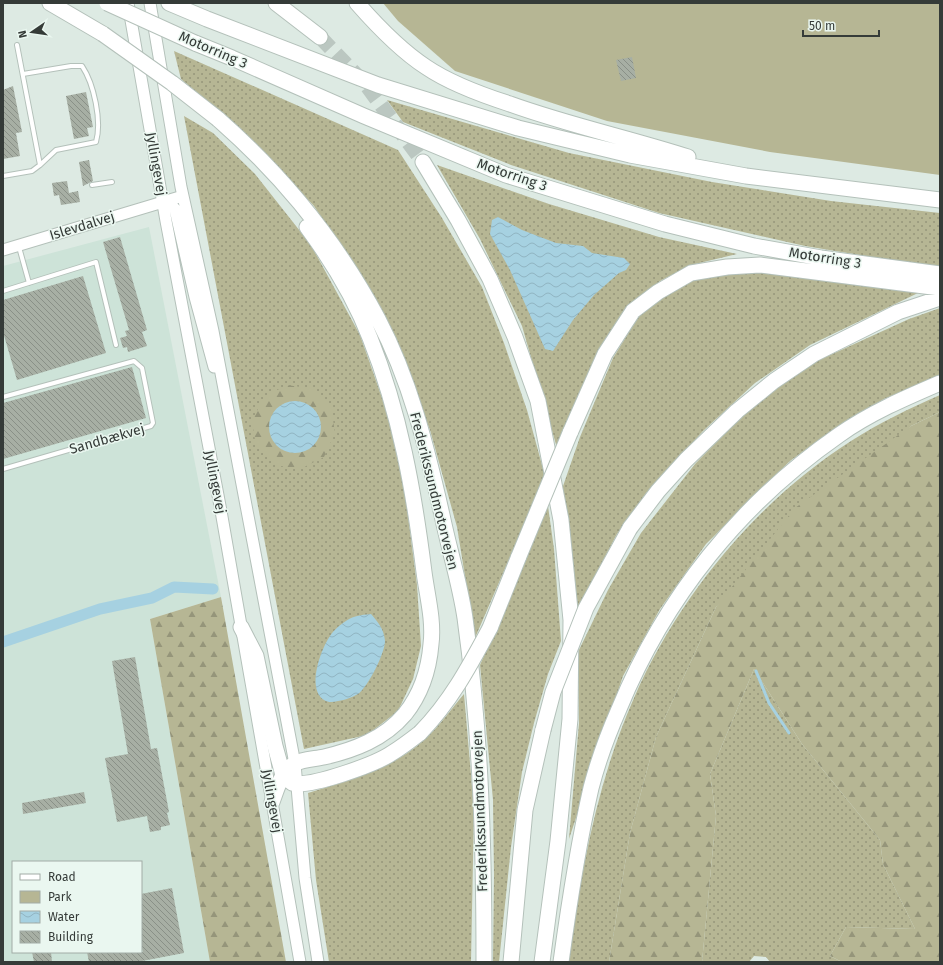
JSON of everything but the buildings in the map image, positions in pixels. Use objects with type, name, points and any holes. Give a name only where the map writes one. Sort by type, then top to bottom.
[{"type":"highway","name":"Frederikssundmotorvejen","points":[[50,3],[103,34],[172,83],[218,119],[253,151],[284,183],[313,217],[339,253],[379,321],[417,417],[431,465],[464,616],[477,728],[484,852],[484,962]]},
{"type":"highway","name":"Motorring 3","points":[[107,3],[364,116],[506,175],[665,224],[754,246],[821,258],[940,274]]},
{"type":"highway","name":"Motorring 3","points":[[169,3],[378,85],[518,128],[630,155],[746,176]]},
{"type":"highway","points":[[276,3],[320,37]]},
{"type":"highway","points":[[357,3],[385,34],[427,67],[478,93],[555,120],[650,145],[746,176],[940,200]]},
{"type":"highway","points":[[253,151],[318,241],[346,288],[370,337],[392,404],[406,460],[416,511],[432,642],[428,666],[421,688],[405,714],[374,740],[352,750],[295,764],[283,774],[272,802]]},
{"type":"highway","points":[[423,162],[458,220],[490,279],[515,336],[538,401],[561,520],[571,620],[570,719],[558,841],[542,962]]},
{"type":"highway","points":[[241,627],[256,656],[275,746],[283,774],[287,779],[297,784],[351,772],[391,754],[420,733],[439,713],[456,690],[490,628],[518,556],[604,354],[633,311],[658,292],[691,273],[726,267],[760,265],[940,288]]},
{"type":"highway","points":[[511,962],[525,810],[553,692],[586,608],[630,528],[672,476],[737,411],[774,381],[814,354],[898,312],[940,298]]},
{"type":"highway","points":[[561,962],[568,910],[591,787],[611,728],[634,673],[671,606],[716,546],[753,506],[794,470],[840,434],[889,404],[940,383]]},
{"type":"street","name":"Jyllingevej","points":[[128,3],[162,203],[221,510],[300,962]]},
{"type":"street","name":"Jyllingevej","points":[[150,3],[183,196],[213,332],[295,764],[305,878],[318,962]]},
{"type":"street","name":"Islevdalvej","points":[[3,250],[183,196]]},
{"type":"street","points":[[162,203],[170,204],[175,209],[211,360],[225,394]]},
{"type":"lane","points":[[17,45],[40,165]]},
{"type":"lane","points":[[3,176],[32,171],[56,150],[96,142],[99,131],[94,92],[88,74],[82,66],[71,66],[23,74]]},
{"type":"lane","points":[[92,185],[112,182]]},
{"type":"lane","points":[[19,245],[29,283]]},
{"type":"lane","points":[[3,291],[96,262],[116,344]]},
{"type":"lane","name":"Sandbækvej","points":[[3,397],[134,362],[142,368],[153,423],[151,426],[3,469]]},
{"type":"shaded area","points":[[149,227],[221,597],[150,619],[210,962],[3,962],[3,266]]},
{"type":"green space","points":[[383,3],[940,3],[940,175],[770,152],[607,121],[455,71],[398,21]]},
{"type":"green space","points":[[174,51],[398,150],[442,218],[482,287],[504,343],[527,410],[545,476],[475,638],[457,527],[430,430],[382,310],[314,206],[244,133],[181,79]]},
{"type":"green space","points":[[387,100],[569,153],[712,182],[831,201],[940,213],[940,267],[805,246],[659,213],[511,165],[403,122]]},
{"type":"green space","points":[[184,116],[213,133],[255,174],[311,245],[360,335],[387,412],[405,493],[417,585],[421,646],[413,679],[398,711],[367,735],[304,749]]},
{"type":"green space","points":[[437,165],[549,204],[659,237],[737,254],[691,265],[660,281],[627,307],[557,448],[522,326],[480,239]]},
{"type":"green space","points":[[757,272],[918,293],[810,345],[755,383],[703,431],[646,493],[617,534],[578,608],[572,553],[562,489],[580,437],[613,358],[640,314],[673,289],[698,278]]},
{"type":"green space","points":[[940,308],[940,375],[884,399],[831,431],[790,461],[706,544],[660,609],[623,676],[569,839],[579,723],[578,652],[608,590],[641,533],[695,464],[738,420],[779,385],[817,361],[909,319]]},
{"type":"green space","points":[[287,385],[313,389],[331,408],[335,433],[324,457],[300,469],[275,465],[256,446],[252,421],[264,397]],"holes":[[[294,400],[308,403],[318,413],[283,450],[273,441],[269,427]]]},
{"type":"green space","points":[[940,395],[940,412],[911,426],[716,607],[656,737],[630,833],[609,962],[568,962],[585,861],[600,795],[610,762],[634,698],[652,660],[673,624],[697,588],[724,554],[753,522],[784,492],[817,465],[862,434],[917,405]]},
{"type":"green space","points":[[940,412],[940,962],[842,962],[830,956],[846,927],[915,929],[883,864],[880,840],[802,744],[754,669],[710,774],[716,816],[702,962],[609,962],[630,833],[656,737],[716,607],[795,508],[911,426]]},
{"type":"green space","points":[[548,506],[554,549],[561,641],[548,674],[522,772],[511,847],[499,962],[493,962],[493,800],[480,665]]},
{"type":"green space","points":[[221,597],[286,962],[210,962],[150,619]]},
{"type":"green space","points":[[754,669],[802,744],[880,840],[883,864],[915,929],[846,927],[830,956],[842,962],[770,962],[766,957],[754,956],[749,962],[702,962],[716,816],[710,774]]},
{"type":"green space","points":[[464,694],[474,809],[471,962],[329,962],[316,880],[308,793],[354,779],[398,759],[424,740],[440,724]]},
{"type":"water","points":[[498,217],[522,230],[556,243],[583,246],[592,253],[624,258],[630,264],[626,270],[619,273],[594,295],[573,320],[553,351],[545,349],[510,270],[490,234],[492,220]]},
{"type":"water","points":[[295,401],[305,403],[313,409],[319,417],[321,427],[319,437],[313,445],[305,451],[295,453],[285,451],[277,445],[271,437],[269,427],[271,417],[277,409],[285,403]]},
{"type":"water","points":[[371,614],[382,629],[385,641],[379,661],[371,677],[362,690],[354,696],[333,702],[324,700],[319,695],[316,687],[316,678],[319,659],[326,642],[334,630],[346,621],[356,616]]},
{"type":"waterway","points":[[3,642],[100,609],[152,598],[174,587],[213,589]]},
{"type":"waterway","points":[[756,671],[769,703],[789,733]]},
{"type":"tunnel","points":[[320,37],[367,86],[423,162]]}]
